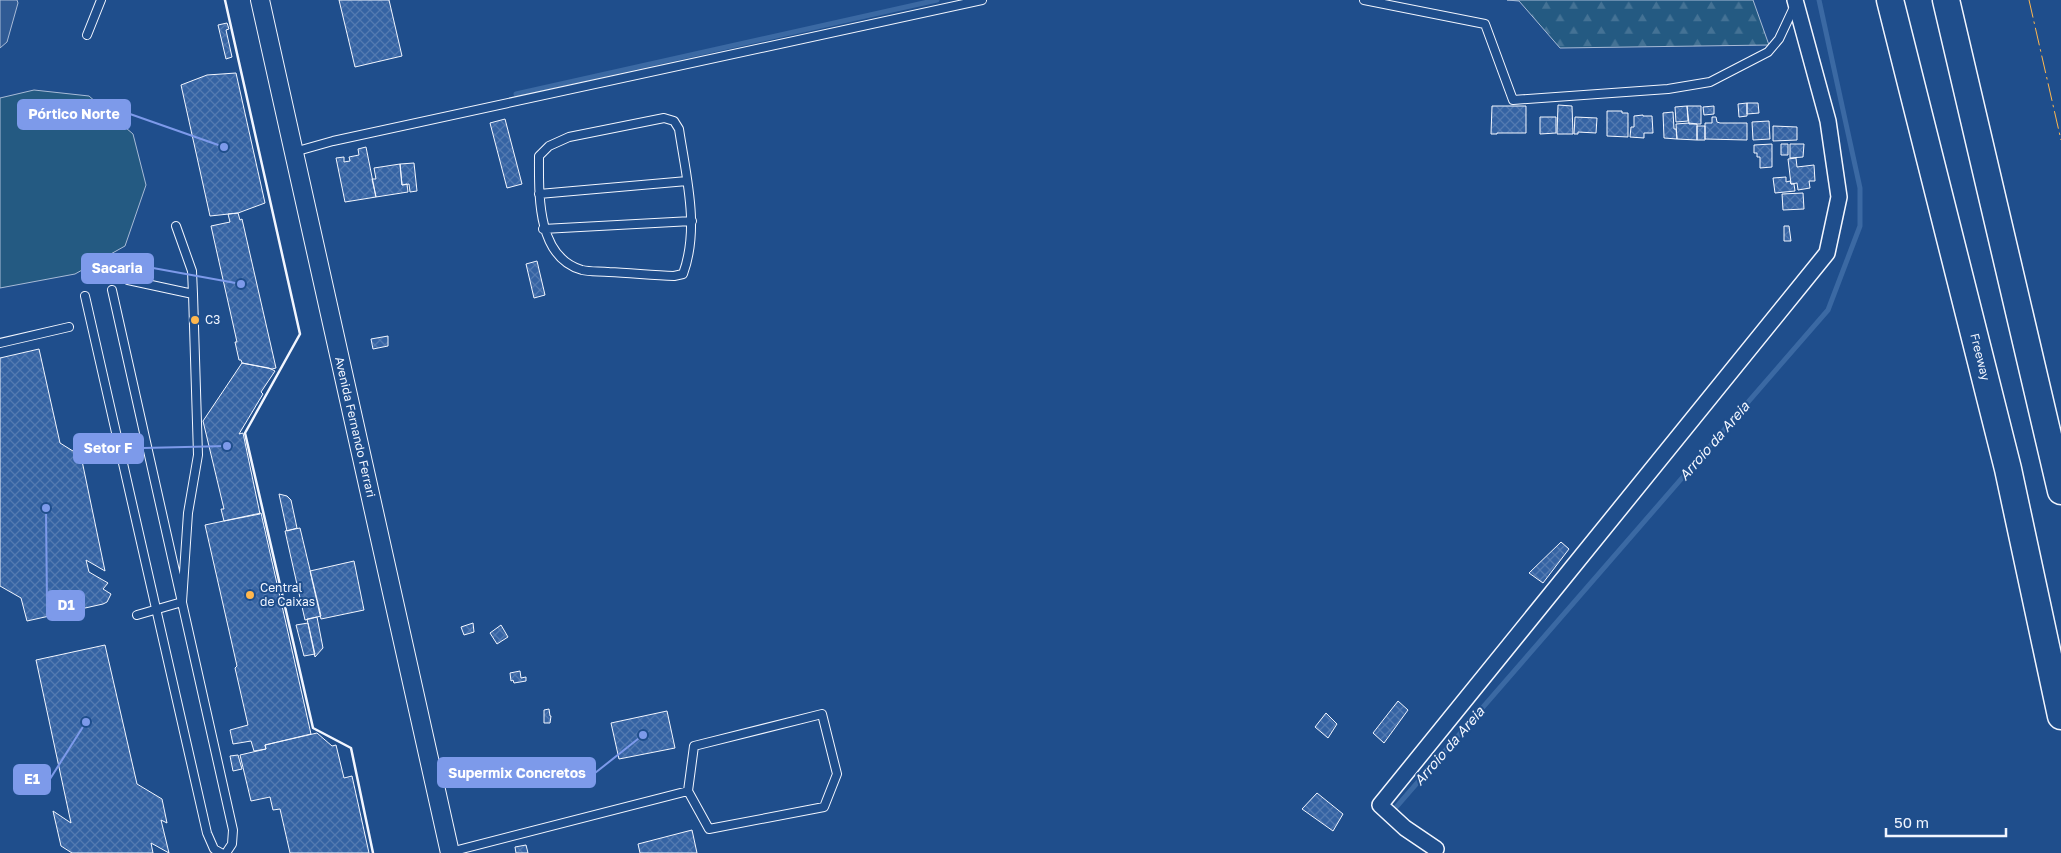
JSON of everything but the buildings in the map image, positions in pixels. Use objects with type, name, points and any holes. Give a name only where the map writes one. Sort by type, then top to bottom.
[{"type":"highway","name":"Freeway","points":[[1890,0],[2008,469],[2061,716]]},
{"type":"highway","points":[[1946,0],[2061,490]]},
{"type":"street","name":"Avenida Fernando Ferrari","points":[[260,0],[450,852]]},
{"type":"street","points":[[1436,849],[1405,828],[1380,805],[1827,253],[1839,197],[1828,121],[1796,1]]},
{"type":"lane","points":[[87,35],[101,0]]},
{"type":"lane","points":[[294,152],[333,141],[982,0]]},
{"type":"lane","points":[[1364,0],[1485,24],[1513,100],[1668,89],[1710,82],[1768,52],[1779,39],[1796,1]]},
{"type":"lane","points":[[664,118],[674,121],[679,129],[692,221],[688,262],[683,274],[674,276],[582,270],[567,264],[554,248],[544,228],[539,194],[539,156],[549,146],[569,137],[664,118]]},
{"type":"lane","points":[[539,194],[687,180]]},
{"type":"lane","points":[[544,228],[692,221]]},
{"type":"lane","points":[[176,226],[192,272],[198,455],[188,513],[182,602]]},
{"type":"lane","points":[[128,280],[193,294]]},
{"type":"lane","points":[[112,290],[233,830],[232,844],[226,853]]},
{"type":"lane","points":[[85,296],[207,834],[214,849],[221,853]]},
{"type":"lane","points":[[0,343],[69,327]]},
{"type":"lane","points":[[137,615],[182,602]]},
{"type":"lane","points":[[822,714],[837,774],[824,807],[709,829],[688,791],[694,746],[822,714]]},
{"type":"lane","points":[[450,852],[688,791]]},
{"type":"green space","points":[[1507,0],[1753,0],[1769,45],[1560,48],[1519,1]]},
{"type":"green space","points":[[34,90],[89,96],[133,134],[146,185],[125,246],[75,274],[0,288],[0,98]]},
{"type":"shaded area","points":[[0,0],[17,0],[18,3],[7,42],[0,48]]},
{"type":"waterway","points":[[516,94],[937,0]]},
{"type":"waterway","name":"Arroio da Areia","points":[[1391,813],[1828,310],[1860,226],[1860,188],[1819,0]]},
{"type":"wall","points":[[225,0],[300,334],[245,433],[313,728],[351,748],[373,853]]},
{"type":"power","points":[[2029,0],[2061,140]]},
{"type":"place","name":"Pórtico Norte","points":[[224,147]]},
{"type":"place","name":"Sacaria","points":[[241,284]]},
{"type":"place","name":"C3","points":[[195,320]]},
{"type":"place","name":"Setor F","points":[[227,446]]},
{"type":"place","name":"D1","points":[[46,508]]},
{"type":"place","name":"Central de Caixas","points":[[250,595]]},
{"type":"place","name":"E1","points":[[86,722]]},
{"type":"place","name":"Supermix Concretos","points":[[643,735]]}]
